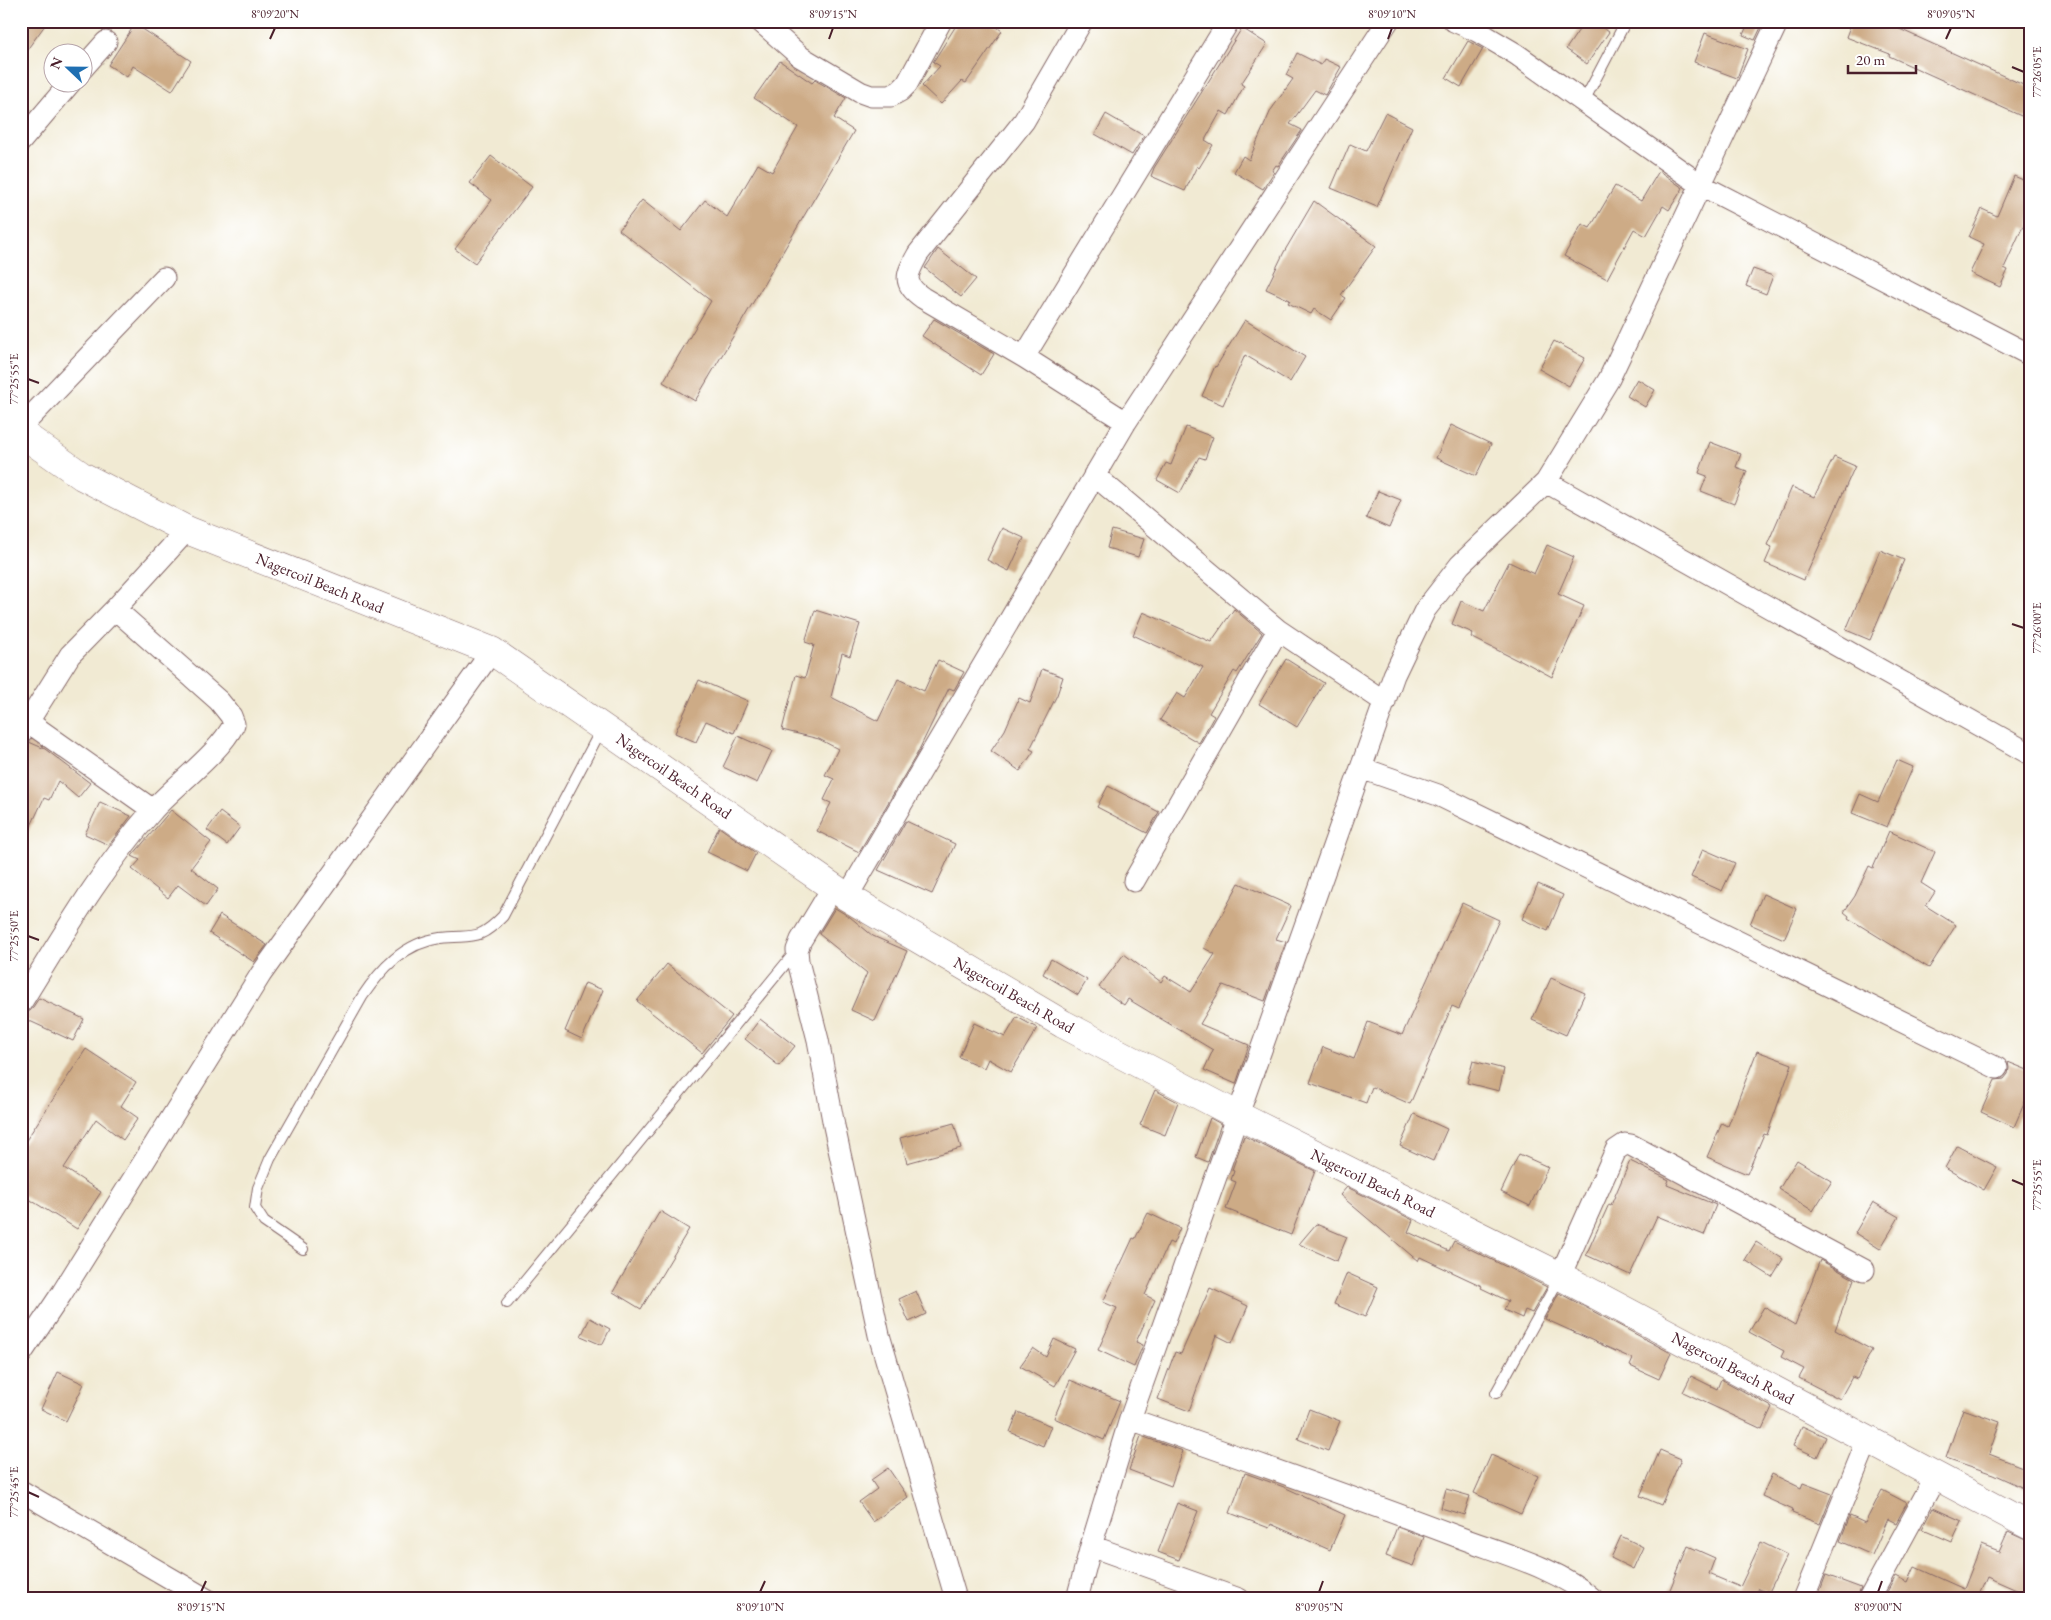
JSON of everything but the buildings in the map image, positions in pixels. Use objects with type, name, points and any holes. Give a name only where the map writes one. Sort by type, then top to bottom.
[{"type":"main road","name":"Nagercoil Beach Road","points":[[21,433],[82,476],[187,530],[492,651],[840,892],[1063,1024],[1237,1115],[1560,1276],[2030,1526]]},
{"type":"street","points":[[760,21],[801,57],[860,92],[881,97],[891,96],[907,84],[941,21]]},
{"type":"street","points":[[1082,21],[1024,121],[918,254],[910,270],[908,282],[912,290],[1024,357],[1126,422]]},
{"type":"street","points":[[1024,357],[1229,21]]},
{"type":"street","points":[[956,1599],[879,1335],[834,1126],[818,1040],[797,950],[806,931],[840,892],[1126,422],[1388,21]]},
{"type":"street","points":[[1454,21],[1477,31],[1516,54],[1701,185],[2030,356]]},
{"type":"street","points":[[1078,1599],[1091,1546],[1130,1419],[1394,675],[1425,610],[1460,565],[1546,482],[1609,379],[1778,21]]},
{"type":"street","points":[[92,58],[106,42]]},
{"type":"street","points":[[21,141],[63,92]]},
{"type":"street","points":[[21,427],[164,278]]},
{"type":"street","points":[[1094,475],[1278,630],[1385,702]]},
{"type":"street","points":[[1546,482],[2030,754]]},
{"type":"street","points":[[153,810],[24,727],[70,655],[187,530]]},
{"type":"street","points":[[21,1003],[95,884],[153,810],[222,741],[234,724],[231,716],[219,701],[115,609]]},
{"type":"street","points":[[1134,881],[1278,630]]},
{"type":"street","points":[[21,1354],[62,1293],[262,974],[492,651]]},
{"type":"street","points":[[1361,768],[1438,795],[1997,1068]]},
{"type":"street","points":[[1560,1276],[1616,1150],[1620,1145],[1625,1144],[1631,1145],[1864,1270]]},
{"type":"street","points":[[1130,1419],[1374,1505],[1543,1569],[1578,1585],[1593,1599]]},
{"type":"street","points":[[1803,1599],[1868,1439]]},
{"type":"street","points":[[1869,1599],[1936,1476]]},
{"type":"street","points":[[21,1491],[206,1599]]},
{"type":"street","points":[[1091,1546],[1239,1599]]},
{"type":"lane","points":[[1583,103],[1626,21]]},
{"type":"lane","points":[[304,1249],[264,1222],[255,1208],[258,1188],[270,1159],[362,997],[377,974],[409,948],[439,938],[471,938],[490,929],[503,916],[602,727]]},
{"type":"lane","points":[[507,1303],[797,950]]},
{"type":"lane","points":[[1496,1393],[1560,1276]]}]
